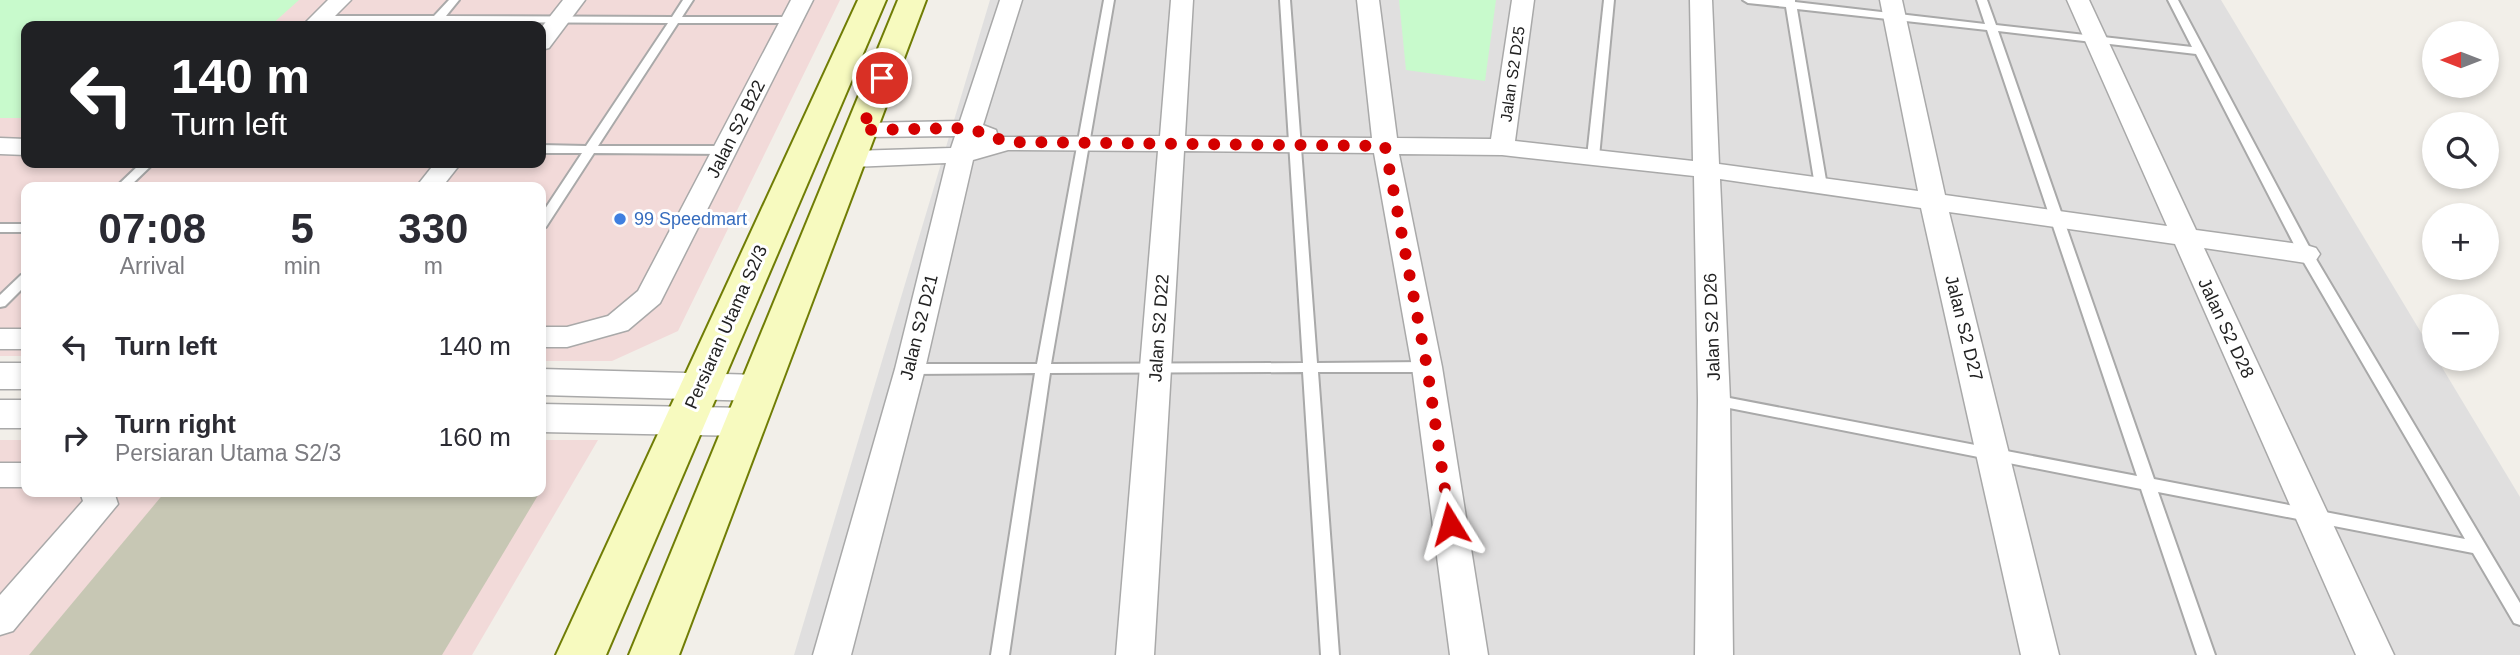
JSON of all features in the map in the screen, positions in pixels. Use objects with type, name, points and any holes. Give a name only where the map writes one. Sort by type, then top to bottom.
[{"type":"main road","name":"Persiaran Utama S2/3","points":[[581,655],[872,0]]},
{"type":"main road","points":[[654,655],[912,0]]},
{"type":"street","points":[[318,21],[340,0]]},
{"type":"street","points":[[546,37],[574,0]]},
{"type":"street","name":"Jalan S2 D21","points":[[832,655],[910,369],[965,142],[1011,0]]},
{"type":"street","name":"Jalan S2 D22","points":[[1135,655],[1182,0]]},
{"type":"street","points":[[1368,0],[1385,146],[1427,367],[1469,655]]},
{"type":"street","name":"Jalan S2 D25","points":[[1502,147],[1523,0]]},
{"type":"street","name":"Jalan S2 D26","points":[[1700,0],[1714,400],[1714,655]]},
{"type":"street","name":"Jalan S2 D28","points":[[2078,0],[2099,40],[2184,237],[2375,655]]},
{"type":"street","name":"Jalan S2 D27","points":[[1893,8],[1933,202],[2040,655]]},
{"type":"street","name":"Jalan S2 B22","points":[[546,337],[568,337],[618,323],[650,296],[727,150],[796,10]]},
{"type":"street","points":[[857,145],[1007,142],[1502,147],[1708,170],[2306,254]]},
{"type":"street","points":[[0,146],[21,146]]},
{"type":"street","points":[[433,182],[444,168]]},
{"type":"street","points":[[0,339],[21,339]]},
{"type":"street","points":[[0,376],[21,376]]},
{"type":"street","points":[[546,384],[692,404]]},
{"type":"street","points":[[546,418],[692,404],[753,405]]},
{"type":"street","points":[[0,414],[21,414]]},
{"type":"street","points":[[0,475],[21,475]]},
{"type":"street","points":[[0,620],[101,504],[99,497]]},
{"type":"lane","points":[[436,21],[454,0]]},
{"type":"lane","points":[[546,216],[688,0]]},
{"type":"lane","points":[[1000,655],[1043,369],[1109,0]]},
{"type":"lane","points":[[1285,0],[1330,655]]},
{"type":"lane","points":[[1594,157],[1609,0]]},
{"type":"lane","points":[[1748,0],[1893,8],[1991,27],[2201,51]]},
{"type":"lane","points":[[1982,0],[2206,655]]},
{"type":"lane","points":[[2173,0],[2306,254],[2520,618]]},
{"type":"lane","points":[[1790,2],[1821,186]]},
{"type":"lane","points":[[517,21],[675,20],[796,10]]},
{"type":"lane","points":[[546,149],[727,150]]},
{"type":"lane","points":[[127,182],[143,168]]},
{"type":"lane","points":[[0,228],[21,228]]},
{"type":"lane","points":[[0,303],[21,283]]},
{"type":"lane","points":[[910,369],[1427,367]]},
{"type":"lane","points":[[1714,400],[2479,548]]},
{"type":"shaded area","points":[[0,0],[840,0],[678,331],[612,361],[546,361],[546,182],[21,182],[21,356],[0,356]]},
{"type":"shaded area","points":[[990,0],[2221,0],[2422,334],[2422,371],[2444,371],[2520,497],[2520,655],[794,655]]},
{"type":"shaded area","points":[[0,440],[21,440],[21,497],[546,497],[546,440],[598,440],[472,655],[0,655]]},
{"type":"shaded area","points":[[161,497],[537,497],[442,655],[29,655]]},
{"type":"green space","points":[[0,0],[299,0],[276,21],[21,21],[21,118],[0,118]]},
{"type":"green space","points":[[1399,0],[1496,0],[1485,81],[1406,70]]},
{"type":"place","name":"99 Speedmart","points":[[620,219]]},
{"type":"route","points":[[882,78],[862,130],[969,128],[1007,142],[1385,146],[1427,367],[1450,524]]}]
